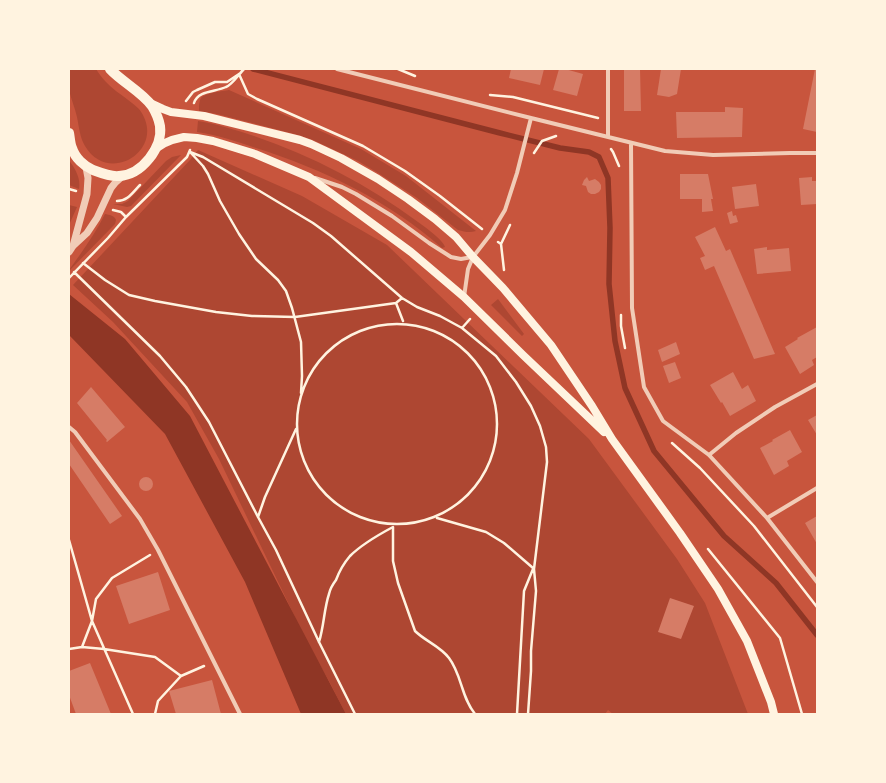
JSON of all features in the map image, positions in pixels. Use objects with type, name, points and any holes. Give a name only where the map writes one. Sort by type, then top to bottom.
[{"type":"main road","points":[[69,133],[72,148],[86,167],[109,175],[120,176],[130,174],[145,164],[151,156],[159,138],[160,126],[152,106],[136,91],[116,76],[110,69]]},
{"type":"main road","points":[[149,103],[172,112],[204,116],[311,144],[341,158],[378,179],[435,219],[456,237],[503,288],[551,345],[612,439],[680,533],[718,589],[747,641],[771,702],[774,714]]},
{"type":"main road","points":[[154,150],[172,140],[191,137],[226,144],[309,176],[411,252],[464,297],[612,439]]},
{"type":"street","points":[[337,69],[665,151],[713,155],[817,153]]},
{"type":"street","points":[[608,69],[608,137]]},
{"type":"street","points":[[464,297],[468,269],[473,257],[490,235],[505,210],[517,173],[531,118]]},
{"type":"street","points":[[632,142],[632,308],[644,387],[662,421],[709,455],[767,518],[817,582]]},
{"type":"street","points":[[71,249],[86,194],[88,178],[86,167]]},
{"type":"street","points":[[71,249],[87,233],[97,218],[111,188],[124,175]]},
{"type":"street","points":[[309,176],[342,187],[356,194],[392,216],[451,257],[461,259],[473,257]]},
{"type":"street","points":[[709,455],[755,420],[817,384]]},
{"type":"street","points":[[69,427],[75,432],[140,519],[158,550],[240,714]]},
{"type":"street","points":[[767,518],[817,488]]},
{"type":"path","points":[[194,104],[195,100],[200,95],[228,87],[244,69]]},
{"type":"path","points":[[398,69],[418,77]]},
{"type":"path","points":[[239,74],[248,94]]},
{"type":"path","points":[[185,103],[190,95],[197,90],[215,82],[227,82],[239,74]]},
{"type":"path","points":[[483,94],[513,97],[608,121]]},
{"type":"path","points":[[534,153],[542,141],[556,136],[563,137]]},
{"type":"path","points":[[609,148],[613,152],[619,164],[619,172]]},
{"type":"path","points":[[69,278],[126,217],[187,157],[190,150]]},
{"type":"path","points":[[190,150],[313,223],[331,236],[402,298],[417,307],[440,316],[462,328],[496,356],[516,382],[531,406],[540,426],[546,447],[547,462],[534,569],[536,591],[530,652],[531,671],[528,714]]},
{"type":"path","points":[[190,150],[208,174],[220,202],[256,259],[278,280],[286,291],[295,317],[301,342],[302,354],[302,376],[297,410],[297,429],[306,461],[313,476],[323,490],[335,502],[349,511],[364,519],[393,527],[405,527]]},
{"type":"path","points":[[107,209],[121,212],[126,217]]},
{"type":"path","points":[[83,263],[105,280],[129,295],[216,312],[252,316],[295,317],[396,303],[402,298]]},
{"type":"path","points":[[74,272],[160,356],[186,387],[209,422],[276,550],[355,714]]},
{"type":"path","points":[[396,303],[403,321]]},
{"type":"path","points":[[621,310],[621,326],[627,352]]},
{"type":"path","points":[[462,328],[473,315]]},
{"type":"path","points":[[300,395],[317,365],[327,352],[354,332],[386,322],[403,321],[450,342],[458,346],[474,362],[484,377],[492,397],[495,414],[496,430],[490,461],[483,477],[472,491],[437,518],[411,527]]},
{"type":"path","points":[[258,517],[265,497],[297,429]]},
{"type":"path","points":[[670,442],[700,468],[754,526],[817,607]]},
{"type":"path","points":[[437,518],[486,532],[504,543],[534,569]]},
{"type":"path","points":[[319,642],[329,593],[349,557],[361,546],[393,527]]},
{"type":"path","points":[[393,527],[394,561],[398,583],[415,631],[421,637],[436,645],[449,658],[456,670],[464,697],[475,714]]},
{"type":"path","points":[[69,540],[92,621],[133,714]]},
{"type":"path","points":[[82,647],[92,621],[96,599],[112,578],[158,550]]},
{"type":"path","points":[[517,714],[524,591],[534,569]]},
{"type":"path","points":[[69,649],[82,647],[104,649],[155,657],[181,676]]},
{"type":"path","points":[[155,714],[158,701],[181,676],[208,664]]},
{"type":"shaded area","points":[[69,69],[96,69],[106,82],[139,109],[146,123],[147,137],[141,149],[132,158],[121,163],[108,163],[95,158],[85,146],[69,90]]},
{"type":"shaded area","points":[[229,90],[361,149],[406,176],[476,231],[467,232],[458,230],[417,198],[378,173],[358,161],[313,140],[217,114],[199,111],[199,104],[203,96],[214,92]]},
{"type":"shaded area","points":[[198,121],[233,129],[254,136],[319,162],[380,196],[421,224],[441,241],[445,247],[442,248],[422,231],[378,201],[354,188],[330,176],[281,156],[226,138],[197,132]]},
{"type":"shaded area","points":[[198,150],[302,196],[387,245],[589,439],[677,559],[705,603],[748,714],[613,714],[608,710],[605,714],[346,714],[306,640],[219,459],[187,402],[113,322],[73,285]]},
{"type":"shaded area","points":[[181,155],[131,206],[127,207],[113,204],[122,204],[128,201],[166,161],[172,157]]},
{"type":"shaded area","points":[[69,160],[78,177],[79,189],[69,185]]},
{"type":"shaded area","points":[[69,205],[77,207],[69,225]]},
{"type":"shaded area","points":[[105,214],[114,217],[116,220],[115,224],[69,271],[93,236]]},
{"type":"shaded area","points":[[69,294],[125,339],[190,416],[346,714],[301,714],[245,582],[165,434],[69,335]]},
{"type":"shaded area","points":[[498,299],[524,334],[522,336],[491,305]]},
{"type":"building","points":[[511,69],[544,69],[540,85],[509,78]]},
{"type":"building","points":[[559,69],[565,69],[583,74],[577,96],[553,90]]},
{"type":"building","points":[[624,69],[640,69],[641,111],[624,111]]},
{"type":"building","points":[[661,69],[681,69],[677,94],[669,97],[657,95]]},
{"type":"building","points":[[815,69],[817,69],[817,132],[803,129]]},
{"type":"building","points":[[725,107],[743,108],[742,137],[677,138],[676,112],[725,112]]},
{"type":"building","points":[[680,174],[708,174],[713,199],[711,199],[713,211],[702,212],[702,199],[680,199]]},
{"type":"building","points":[[587,177],[589,181],[595,179],[599,182],[601,189],[599,192],[591,194],[588,192],[586,186],[582,185]]},
{"type":"building","points":[[812,177],[812,181],[817,181],[817,204],[801,205],[799,178]]},
{"type":"building","points":[[756,184],[759,206],[735,209],[732,187]]},
{"type":"building","points":[[732,211],[733,216],[736,215],[738,222],[730,224],[727,213]]},
{"type":"building","points":[[715,227],[726,251],[730,249],[775,354],[754,359],[714,266],[705,270],[700,258],[705,256],[695,237]]},
{"type":"building","points":[[767,247],[767,250],[789,248],[791,271],[757,274],[754,249]]},
{"type":"building","points":[[817,327],[817,357],[812,360],[814,365],[800,374],[785,347],[798,339],[797,338]]},
{"type":"building","points":[[676,342],[680,354],[662,362],[658,350]]},
{"type":"building","points":[[675,362],[681,378],[669,383],[663,366]]},
{"type":"building","points":[[733,372],[742,389],[748,385],[756,401],[730,416],[710,385]]},
{"type":"building","points":[[91,387],[125,427],[107,442],[107,440],[77,403]]},
{"type":"building","points":[[817,415],[817,435],[808,420]]},
{"type":"building","points":[[790,430],[802,452],[787,461],[789,466],[774,475],[760,448]]},
{"type":"building","points":[[69,440],[122,516],[110,524],[69,464]]},
{"type":"building","points":[[146,477],[151,479],[153,484],[151,489],[146,491],[141,489],[139,484],[141,479]]},
{"type":"building","points":[[817,516],[817,544],[805,523]]},
{"type":"building","points":[[158,572],[170,610],[129,624],[116,586]]},
{"type":"building","points":[[670,598],[694,606],[681,639],[658,632]]},
{"type":"building","points":[[90,663],[111,714],[76,714],[69,695],[69,671]]},
{"type":"building","points":[[212,680],[221,714],[176,714],[169,691]]},
{"type":"waterway","points":[[253,69],[560,148],[589,152],[599,157],[608,178],[610,228],[609,284],[615,341],[625,388],[654,451],[724,536],[776,583],[817,635]]}]
